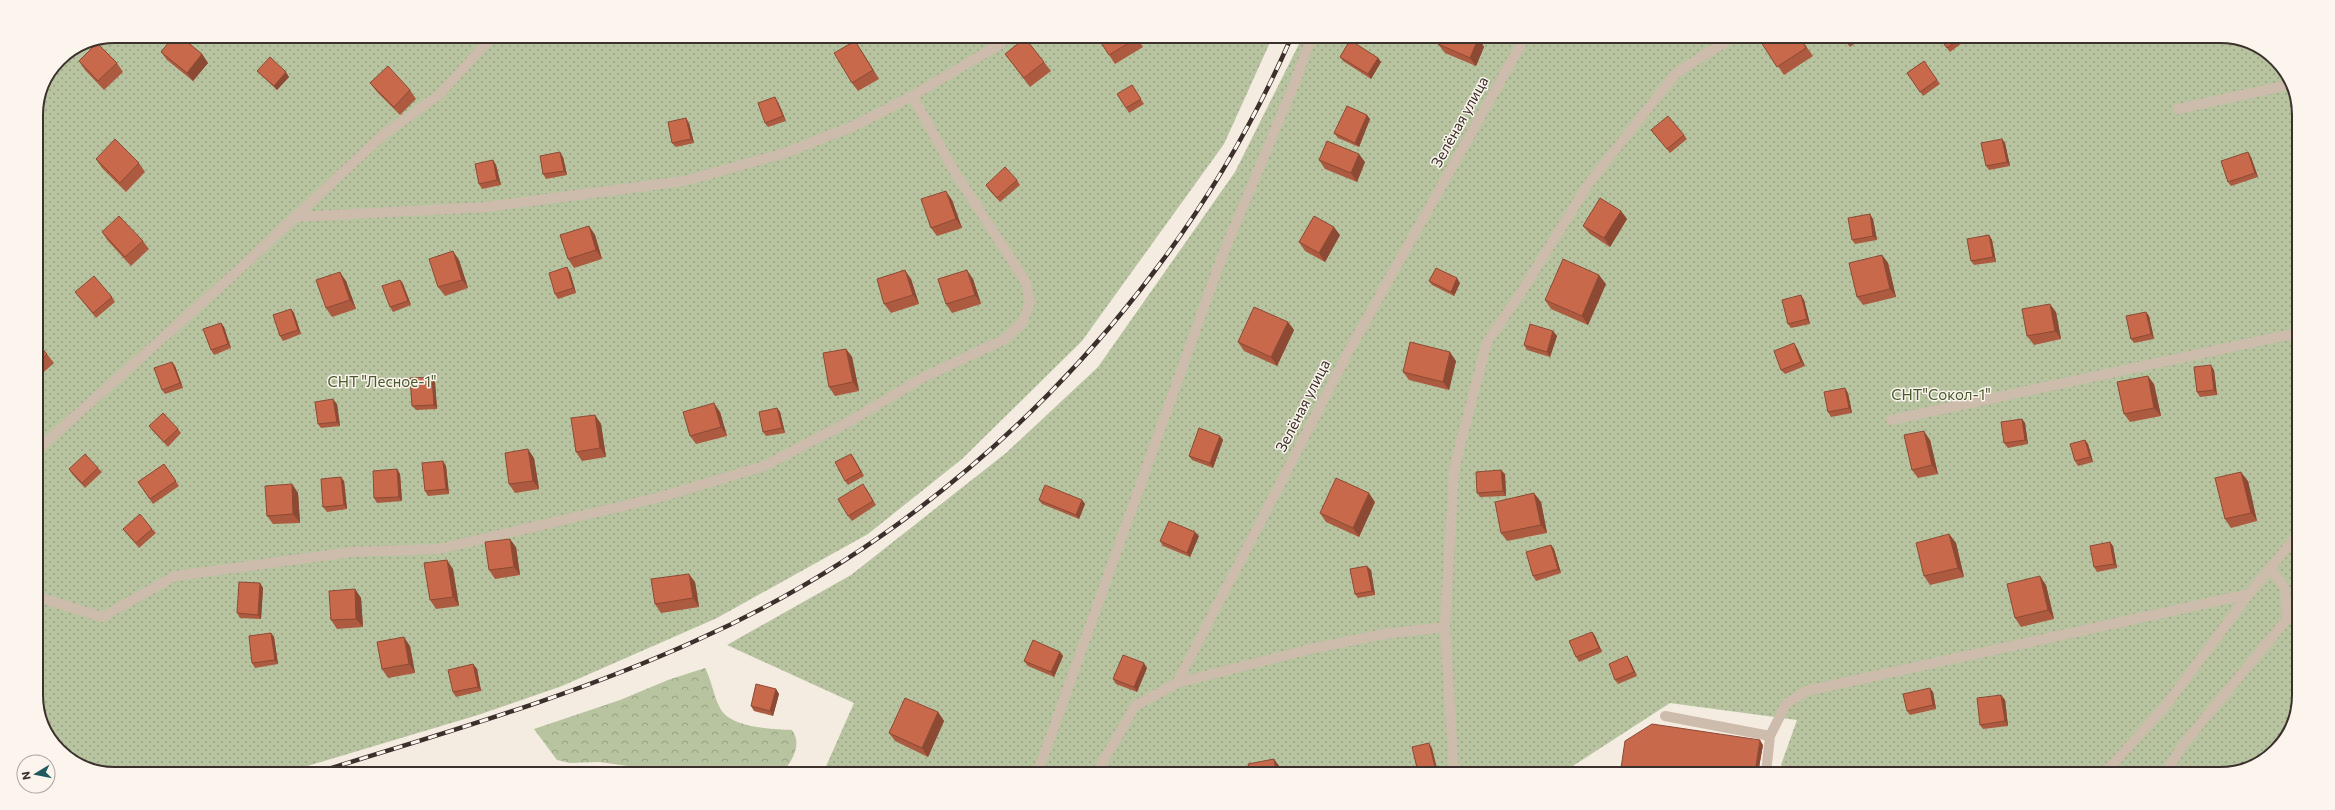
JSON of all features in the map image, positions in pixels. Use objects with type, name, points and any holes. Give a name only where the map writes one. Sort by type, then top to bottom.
[{"type":"street","points":[[43,445],[296,217],[384,134],[439,95],[487,43]]},
{"type":"street","points":[[296,217],[486,207],[684,181],[785,152],[856,125],[912,96],[1002,43]]},
{"type":"street","points":[[1040,767],[1221,259],[1296,80],[1309,43]]},
{"type":"street","name":"Зелёная улица","points":[[1177,683],[1351,347],[1522,43]]},
{"type":"street","points":[[1454,767],[1445,627],[1454,469],[1487,342],[1520,294],[1588,183],[1676,73],[1724,43]]},
{"type":"street","points":[[2178,108],[2286,86]]},
{"type":"street","points":[[43,599],[102,617],[174,576],[351,552],[439,549],[657,498],[764,466],[850,421],[924,377],[1005,340],[1023,322],[1030,302],[1026,282],[956,174],[912,96]]},
{"type":"street","points":[[1891,420],[2292,334]]},
{"type":"street","points":[[2110,767],[2168,704],[2249,594],[2292,542]]},
{"type":"street","points":[[2169,767],[2182,746],[2287,619],[2285,588],[2270,568]]},
{"type":"street","points":[[1767,767],[1770,736],[1786,704],[1806,691],[2249,594]]},
{"type":"street","points":[[1100,767],[1135,706],[1177,683],[1315,648],[1384,634],[1445,627]]},
{"type":"street","points":[[1665,716],[1770,736]]},
{"type":"green space","name":"СНТ \"Лесное-1\"","points":[[115,43],[1270,43],[1224,144],[1082,341],[962,459],[868,534],[717,618],[562,686],[478,715],[304,767],[115,767],[97,765],[83,760],[71,752],[58,739],[50,727],[44,709],[43,699],[43,115],[45,97],[55,75],[64,64],[75,55],[97,45]]},
{"type":"green space","name":"СНТ\"Сокол-1\"","points":[[1300,43],[2220,43],[2238,45],[2252,50],[2271,64],[2280,75],[2285,83],[2291,101],[2292,111],[2292,699],[2291,709],[2285,727],[2271,746],[2252,760],[2238,765],[2220,767],[1785,767],[1781,765],[1797,720],[1670,703],[1571,767],[826,767],[854,703],[727,645],[851,575],[1006,453],[1098,367],[1235,172]]},
{"type":"green space","points":[[705,668],[720,708],[725,715],[733,720],[752,726],[792,730],[795,735],[796,746],[793,756],[787,767],[635,767],[599,762],[570,763],[557,760],[534,729],[620,700],[668,680]]},
{"type":"building","points":[[168,43],[189,43],[202,54],[187,73],[161,52]]},
{"type":"building","points":[[852,43],[856,43],[873,70],[852,83],[834,53]]},
{"type":"building","points":[[1019,43],[1029,43],[1044,62],[1024,78],[1005,54]]},
{"type":"building","points":[[1101,43],[1129,43],[1109,55]]},
{"type":"building","points":[[1348,43],[1355,43],[1378,58],[1368,74],[1340,57]]},
{"type":"building","points":[[1439,43],[1476,43],[1470,58]]},
{"type":"building","points":[[1762,43],[1803,43],[1806,48],[1777,67]]},
{"type":"building","points":[[1943,43],[1954,43],[1947,48]]},
{"type":"building","points":[[99,45],[117,63],[98,81],[79,61],[93,47]]},
{"type":"building","points":[[270,57],[286,72],[274,86],[257,71]]},
{"type":"building","points":[[1924,61],[1937,80],[1920,92],[1907,73]]},
{"type":"building","points":[[388,66],[410,90],[394,107],[370,83]]},
{"type":"building","points":[[1132,85],[1141,99],[1126,108],[1117,94]]},
{"type":"building","points":[[775,97],[783,116],[765,123],[758,103]]},
{"type":"building","points":[[1347,106],[1367,115],[1355,143],[1334,133]]},
{"type":"building","points":[[1668,116],[1684,135],[1667,149],[1651,130]]},
{"type":"building","points":[[686,118],[691,139],[672,143],[668,122]]},
{"type":"building","points":[[115,139],[139,163],[120,183],[96,159]]},
{"type":"building","points":[[2002,139],[2007,162],[1986,166],[1981,143]]},
{"type":"building","points":[[1327,141],[1359,154],[1351,173],[1319,160]]},
{"type":"building","points":[[560,152],[564,171],[543,174],[540,156]]},
{"type":"building","points":[[2248,152],[2255,173],[2228,182],[2221,161]]},
{"type":"building","points":[[493,160],[497,180],[479,184],[475,164]]},
{"type":"building","points":[[1005,167],[1017,180],[997,198],[986,185]]},
{"type":"building","points":[[946,191],[956,219],[931,228],[921,199]]},
{"type":"building","points":[[1600,198],[1621,211],[1604,238],[1583,226]]},
{"type":"building","points":[[1870,214],[1873,236],[1852,240],[1848,218]]},
{"type":"building","points":[[119,216],[143,241],[125,257],[102,232]]},
{"type":"building","points":[[1314,216],[1334,227],[1319,253],[1299,242]]},
{"type":"building","points":[[589,226],[596,250],[568,259],[560,235]]},
{"type":"building","points":[[1989,235],[1993,257],[1971,261],[1967,239]]},
{"type":"building","points":[[453,251],[462,280],[438,287],[429,259]]},
{"type":"building","points":[[1882,255],[1890,289],[1857,297],[1849,263]]},
{"type":"building","points":[[1563,259],[1599,275],[1582,316],[1545,300]]},
{"type":"building","points":[[567,267],[573,288],[555,294],[549,273]]},
{"type":"building","points":[[1436,268],[1457,278],[1451,292],[1429,281]]},
{"type":"building","points":[[905,270],[913,295],[884,304],[877,279]]},
{"type":"building","points":[[967,270],[975,295],[946,304],[938,279]]},
{"type":"building","points":[[340,272],[350,300],[326,308],[316,280]]},
{"type":"building","points":[[94,276],[112,297],[93,313],[75,292]]},
{"type":"building","points":[[400,280],[408,301],[390,307],[382,286]]},
{"type":"building","points":[[1801,295],[1807,319],[1788,324],[1782,300]]},
{"type":"building","points":[[2050,304],[2055,331],[2027,336],[2022,309]]},
{"type":"building","points":[[1254,307],[1288,322],[1271,357],[1238,342]]},
{"type":"building","points":[[291,309],[298,330],[280,336],[273,315]]},
{"type":"building","points":[[2146,312],[2151,334],[2131,339],[2126,316]]},
{"type":"building","points":[[221,323],[228,344],[211,350],[203,329]]},
{"type":"building","points":[[1530,324],[1553,331],[1547,352],[1524,345]]},
{"type":"building","points":[[1410,342],[1450,352],[1443,382],[1403,372]]},
{"type":"building","points":[[1794,343],[1801,362],[1781,370],[1774,351]]},
{"type":"building","points":[[846,349],[853,382],[829,387],[823,353]]},
{"type":"building","points":[[43,350],[47,354],[43,358]]},
{"type":"building","points":[[172,362],[180,383],[162,390],[154,368]]},
{"type":"building","points":[[2211,365],[2214,390],[2197,392],[2194,367]]},
{"type":"building","points":[[2148,376],[2154,408],[2124,414],[2117,382]]},
{"type":"building","points":[[432,377],[434,405],[412,406],[410,378]]},
{"type":"building","points":[[1845,388],[1849,408],[1828,412],[1824,392]]},
{"type":"building","points":[[333,399],[337,422],[318,424],[315,402]]},
{"type":"building","points":[[714,403],[721,427],[690,436],[683,412]]},
{"type":"building","points":[[777,408],[782,428],[763,432],[759,412]]},
{"type":"building","points":[[163,413],[178,429],[164,442],[149,426]]},
{"type":"building","points":[[595,415],[600,448],[576,452],[571,418]]},
{"type":"building","points":[[2022,419],[2025,440],[2004,443],[2001,422]]},
{"type":"building","points":[[1199,428],[1220,436],[1210,463],[1189,456]]},
{"type":"building","points":[[1924,431],[1932,465],[1912,470],[1904,435]]},
{"type":"building","points":[[2085,440],[2090,457],[2075,461],[2070,444]]},
{"type":"building","points":[[528,449],[533,481],[509,484],[505,453]]},
{"type":"building","points":[[85,454],[98,468],[82,483],[69,469]]},
{"type":"building","points":[[851,454],[861,472],[845,481],[835,462]]},
{"type":"building","points":[[443,461],[446,489],[425,491],[422,463]]},
{"type":"building","points":[[164,464],[176,481],[150,499],[138,482]]},
{"type":"building","points":[[397,469],[399,497],[374,498],[373,471]]},
{"type":"building","points":[[1501,470],[1503,491],[1477,493],[1476,472]]},
{"type":"building","points":[[2241,472],[2251,513],[2225,519],[2215,478]]},
{"type":"building","points":[[341,477],[344,505],[323,507],[321,479]]},
{"type":"building","points":[[1336,478],[1369,493],[1353,528],[1320,513]]},
{"type":"building","points":[[292,484],[293,514],[267,516],[265,486]]},
{"type":"building","points":[[863,484],[873,501],[848,516],[838,499]]},
{"type":"building","points":[[1045,485],[1082,500],[1076,515],[1039,500]]},
{"type":"building","points":[[1534,493],[1541,525],[1501,533],[1495,502]]},
{"type":"building","points":[[140,514],[152,529],[136,543],[123,529]]},
{"type":"building","points":[[1169,521],[1195,532],[1187,553],[1160,541]]},
{"type":"building","points":[[1949,534],[1958,568],[1924,576],[1916,543]]},
{"type":"building","points":[[510,539],[514,567],[489,570],[485,542]]},
{"type":"building","points":[[2110,542],[2114,564],[2094,567],[2090,546]]},
{"type":"building","points":[[1551,545],[1558,569],[1533,576],[1526,552]]},
{"type":"building","points":[[447,560],[453,597],[430,600],[424,563]]},
{"type":"building","points":[[1367,566],[1372,591],[1355,594],[1350,569]]},
{"type":"building","points":[[689,574],[693,598],[655,604],[651,579]]},
{"type":"building","points":[[2040,576],[2048,610],[2015,618],[2007,584]]},
{"type":"building","points":[[239,582],[260,583],[258,615],[237,613]]},
{"type":"building","points":[[355,589],[356,619],[331,620],[329,591]]},
{"type":"building","points":[[1592,632],[1599,648],[1576,657],[1569,641]]},
{"type":"building","points":[[271,633],[275,660],[252,663],[249,636]]},
{"type":"building","points":[[404,637],[409,664],[382,669],[377,642]]},
{"type":"building","points":[[1033,640],[1060,652],[1051,672],[1024,661]]},
{"type":"building","points":[[1123,655],[1144,663],[1134,687],[1113,679]]},
{"type":"building","points":[[1627,656],[1634,672],[1615,680],[1609,664]]},
{"type":"building","points":[[473,664],[478,687],[453,692],[448,670]]},
{"type":"building","points":[[756,684],[776,689],[770,711],[751,706]]},
{"type":"building","points":[[1930,688],[1933,705],[1907,711],[1903,694]]},
{"type":"building","points":[[2001,695],[2005,721],[1980,725],[1977,698]]},
{"type":"building","points":[[905,698],[938,712],[922,748],[889,733]]},
{"type":"building","points":[[1652,724],[1760,740],[1756,767],[1621,767],[1625,741]]},
{"type":"building","points":[[1429,743],[1435,767],[1417,767],[1412,747]]},
{"type":"building","points":[[1274,759],[1275,767],[1249,767],[1248,764]]},
{"type":"railway","points":[[335,767],[559,695],[695,641],[791,592],[883,535],[969,468],[1048,395],[1121,314],[1186,227],[1243,135],[1289,43]]}]
